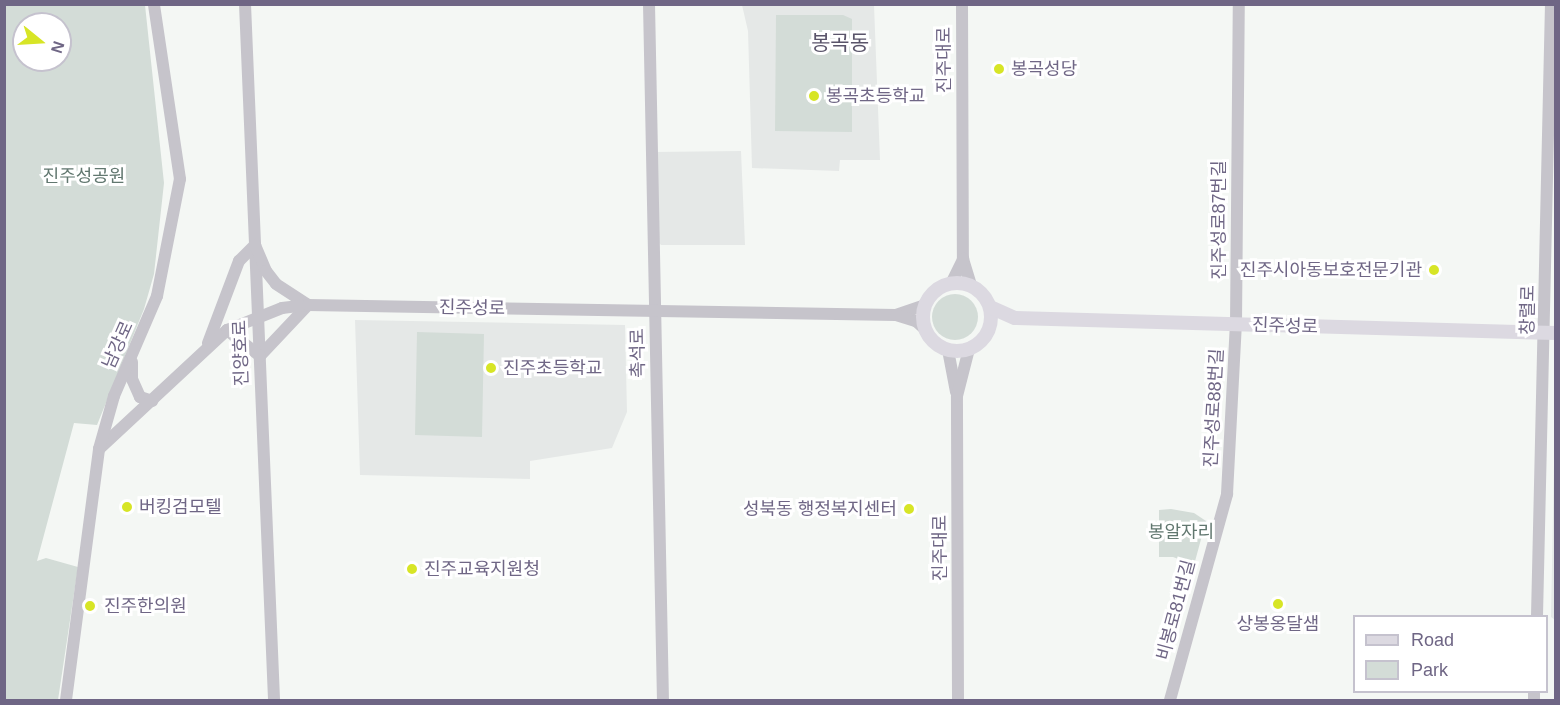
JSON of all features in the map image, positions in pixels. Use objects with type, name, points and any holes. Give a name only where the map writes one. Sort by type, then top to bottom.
[{"type":"main road","points":[[990,307],[990,327],[981,341],[969,349],[948,350],[939,345],[926,329],[926,305],[935,291],[951,284],[971,286],[990,307],[1015,318]]},
{"type":"main road","name":"진주성로","points":[[1015,318],[1551,333]]},
{"type":"main road","points":[[990,327],[1015,318]]},
{"type":"street","name":"남강로","points":[[66,700],[99,449],[114,396],[157,296],[180,179],[154,4]]},
{"type":"street","name":"진양호로","points":[[245,4],[274,700]]},
{"type":"street","name":"촉석로","points":[[649,4],[663,700]]},
{"type":"street","name":"진주대로","points":[[962,4],[963,259],[971,286]]},
{"type":"street","name":"진주성로87번길","points":[[1236,324],[1239,4]]},
{"type":"street","name":"창렬로","points":[[1537,615],[1551,333],[1551,4]]},
{"type":"street","points":[[204,349],[239,261],[255,245],[276,284],[308,305],[260,356],[227,330]]},
{"type":"street","name":"진주대로","points":[[951,284],[963,259]]},
{"type":"street","name":"진주성로","points":[[99,449],[227,330],[258,315],[308,305],[896,315]]},
{"type":"street","points":[[896,315],[926,305]]},
{"type":"street","points":[[896,315],[916,321],[926,329]]},
{"type":"street","name":"진주성로88번길","points":[[1227,494],[1236,324]]},
{"type":"street","name":"진주대로","points":[[958,700],[957,396],[969,349]]},
{"type":"street","name":"진주대로","points":[[948,350],[948,366],[957,396]]},
{"type":"street","points":[[132,358],[132,379],[140,397],[152,401]]},
{"type":"street","name":"비봉로81번길","points":[[1170,700],[1227,494]]},
{"type":"shaded area","name":"봉곡초등학교","points":[[742,5],[874,5],[880,160],[840,160],[839,171],[752,168],[748,31]]},
{"type":"shaded area","points":[[741,151],[745,245],[661,245],[657,240],[654,152]]},
{"type":"shaded area","name":"진주초등학교","points":[[355,320],[625,325],[627,412],[612,448],[530,461],[530,479],[360,475]]},
{"type":"shaded area","points":[[1555,413],[1555,620],[1551,617]]},
{"type":"green space","name":"진주성공원","points":[[4,5],[145,5],[164,183],[154,274],[144,309],[97,425],[74,423],[37,561],[46,558],[78,567],[58,700],[5,700]]},
{"type":"green space","points":[[776,15],[843,15],[852,19],[852,132],[775,131]]},
{"type":"green space","points":[[955,294],[971,301],[978,317],[971,333],[955,340],[939,333],[932,317],[939,301]]},
{"type":"green space","points":[[417,332],[484,334],[482,437],[415,435]]},
{"type":"green space","name":"봉알자리","points":[[1171,509],[1194,513],[1206,521],[1194,565],[1173,557],[1159,557],[1159,510]]},
{"type":"place","name":"봉곡성당","points":[[999,69]]},
{"type":"place","name":"봉곡초등학교","points":[[814,96]]},
{"type":"place","name":"진주시아동보호전문기관","points":[[1434,270]]},
{"type":"place","name":"진주초등학교","points":[[491,368]]},
{"type":"place","name":"버킹검모텔","points":[[127,507]]},
{"type":"place","name":"성북동 행정복지센터","points":[[909,509]]},
{"type":"place","name":"진주교육지원청","points":[[412,569]]},
{"type":"place","name":"상봉옹달샘","points":[[1278,604]]},
{"type":"place","name":"진주한의원","points":[[90,606]]},
{"type":"district","name":"봉곡동","points":[[840,43]]}]
